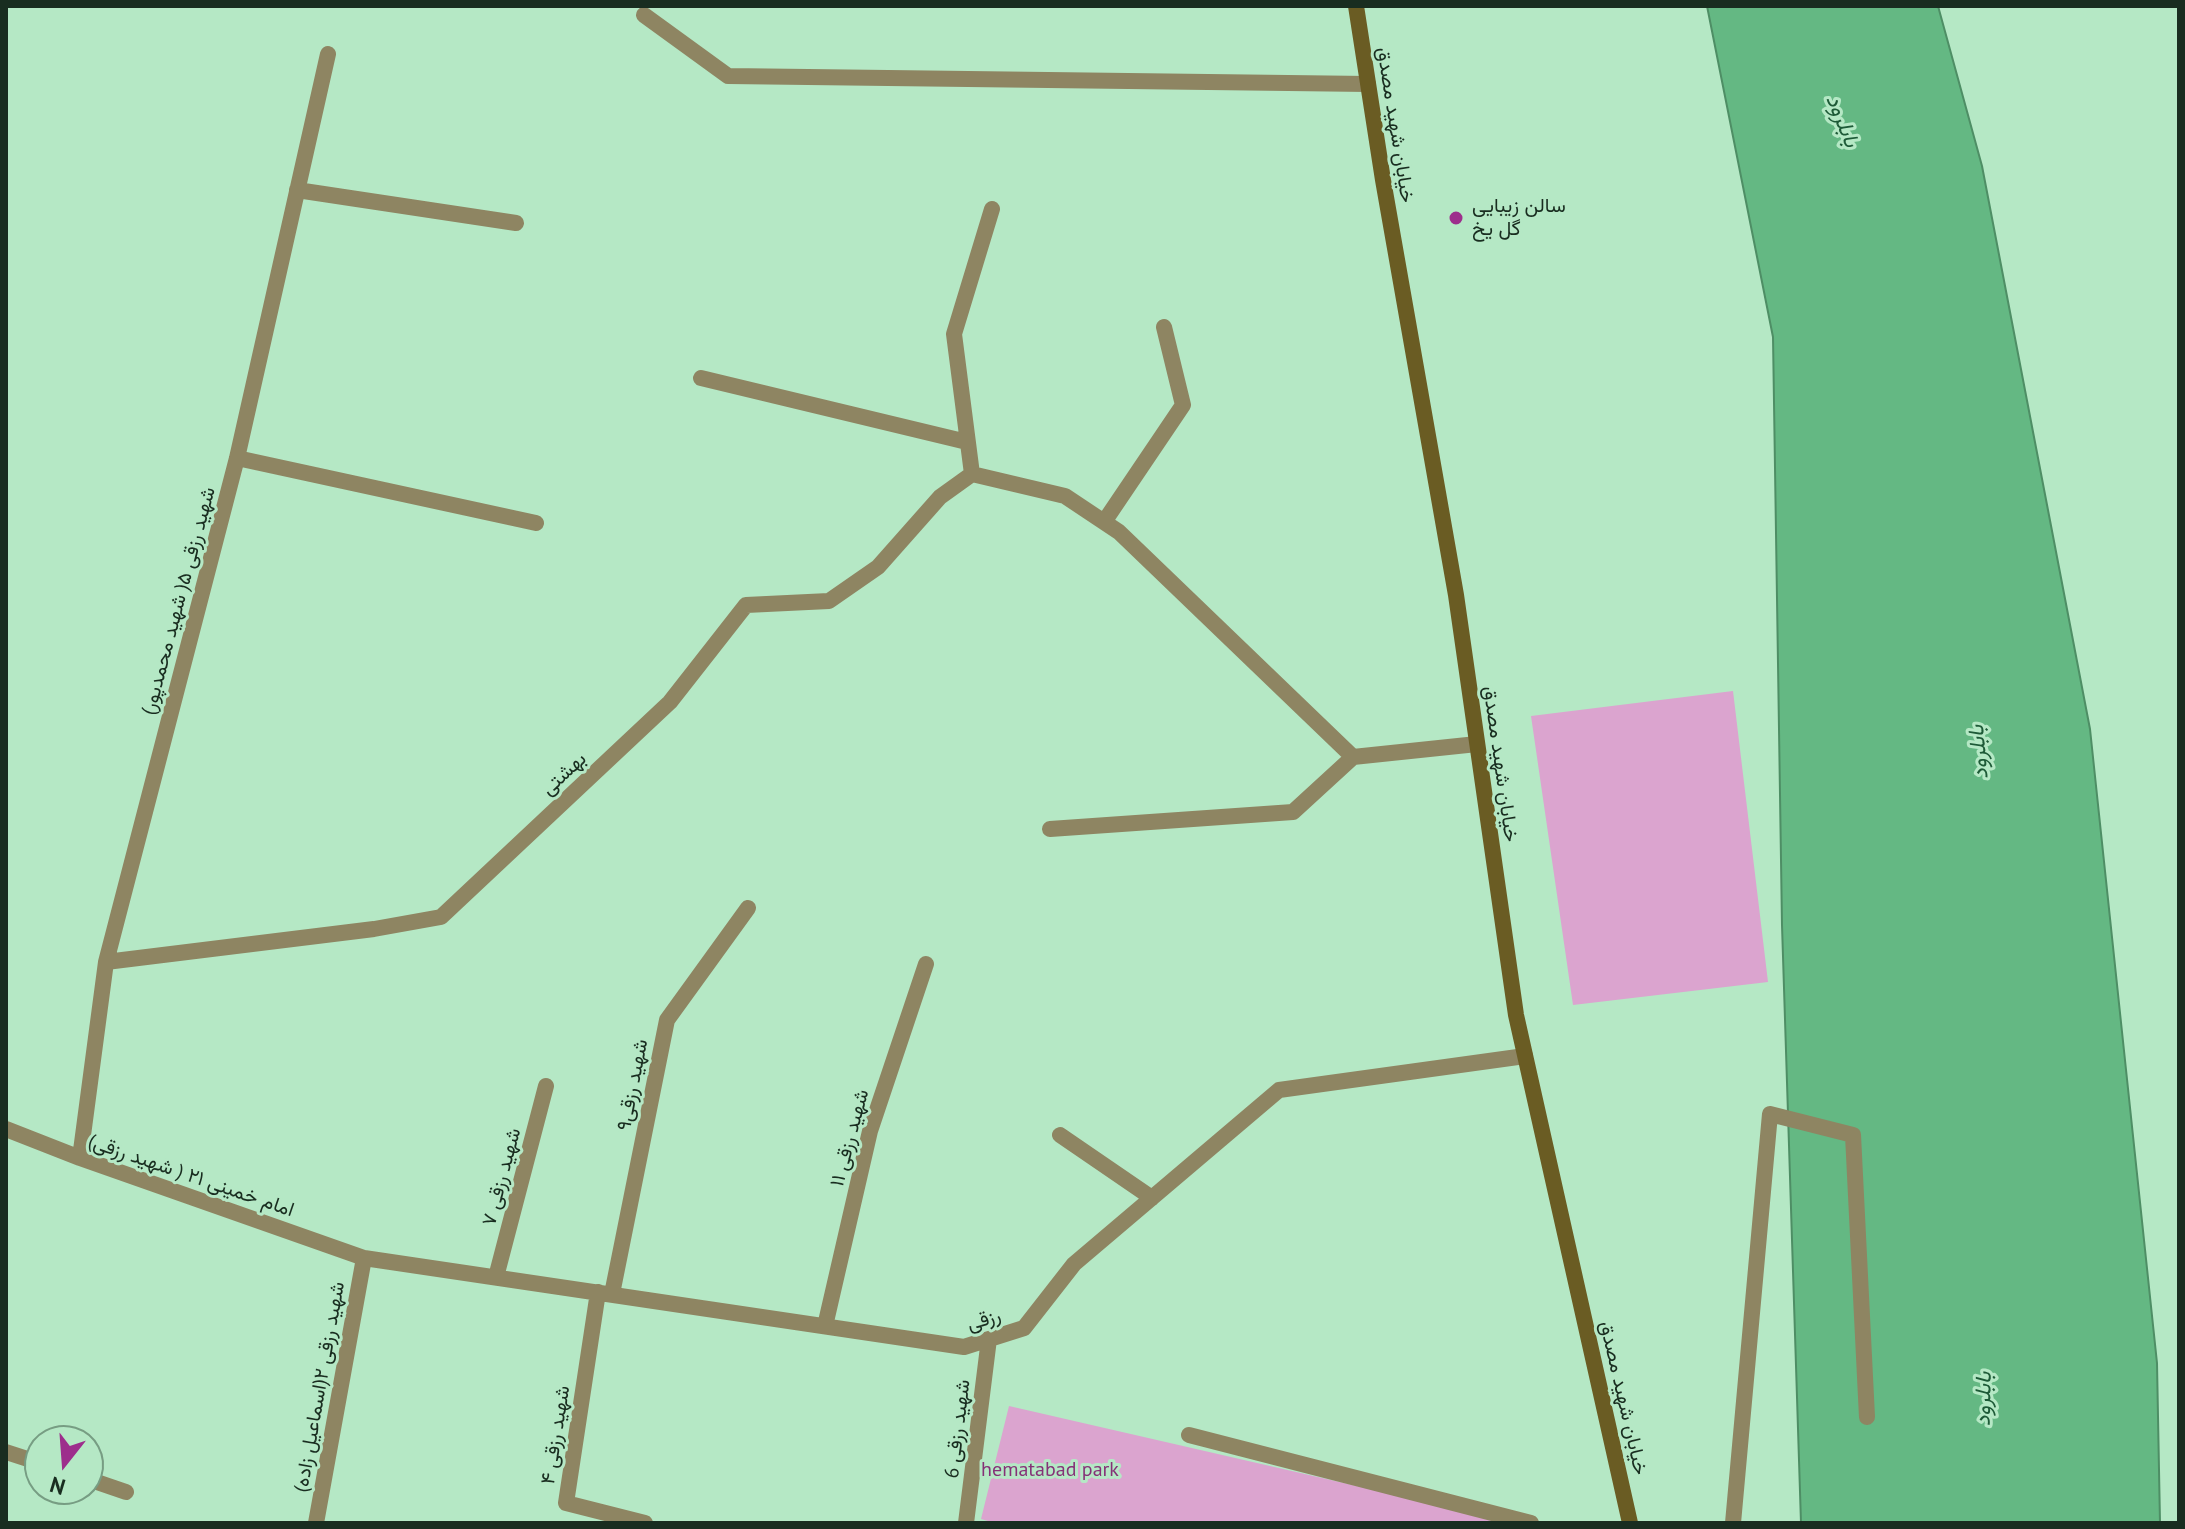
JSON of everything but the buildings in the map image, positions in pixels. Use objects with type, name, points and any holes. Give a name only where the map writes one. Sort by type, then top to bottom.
[{"type":"street","name":"خیابان شهید مصدق","points":[[1356,6],[1456,595],[1516,1015],[1630,1523]]},
{"type":"street","points":[[644,15],[728,76],[1368,84]]},
{"type":"street","name":"شهید رزقی ۵( شهید محمدپور)","points":[[80,1158],[106,962],[237,458],[328,54]]},
{"type":"street","points":[[297,190],[516,223]]},
{"type":"street","points":[[992,209],[954,334],[972,474],[1065,496],[1119,532],[1353,757]]},
{"type":"street","points":[[1104,522],[1183,405],[1164,327]]},
{"type":"street","points":[[701,378],[967,442]]},
{"type":"street","points":[[237,458],[536,523]]},
{"type":"street","name":"بهشتی","points":[[106,962],[374,929],[441,917],[670,702],[746,605],[829,601],[878,567],[940,497],[972,474]]},
{"type":"street","points":[[1050,829],[1293,812],[1353,757],[1477,744]]},
{"type":"street","name":"شهید رزقی۹","points":[[605,1293],[667,1020],[748,908]]},
{"type":"street","name":"شهید رزقی ۱۱","points":[[825,1326],[870,1131],[926,964]]},
{"type":"street","name":"رزقی","points":[[364,1258],[964,1347],[1024,1328],[1074,1264],[1279,1090],[1525,1056]]},
{"type":"street","name":"شهید رزقی ۷","points":[[496,1277],[546,1086]]},
{"type":"street","points":[[1733,1523],[1770,1114],[1853,1135],[1867,1417]]},
{"type":"street","name":"امام خمینی ۲۱ ( شهید رزقی)","points":[[6,1129],[364,1258]]},
{"type":"street","points":[[1060,1135],[1152,1198]]},
{"type":"street","name":"شهید رزقی ۲(اسماعیل زاده)","points":[[316,1523],[364,1258]]},
{"type":"street","name":"شهید رزقی ۴","points":[[605,1293],[566,1503],[645,1523]]},
{"type":"street","name":"شهید رزقی 6","points":[[966,1523],[989,1339]]},
{"type":"street","points":[[1189,1435],[1531,1523]]},
{"type":"street","points":[[104,1484],[126,1492]]},
{"type":"green space","points":[[1733,691],[1768,982],[1573,1005],[1531,716]]},
{"type":"green space","name":"hematabad park","points":[[1009,1406],[1518,1523],[995,1523],[981,1519]]},
{"type":"water","name":"بابلرود","points":[[1707,6],[1938,6],[1982,166],[2090,729],[2157,1363],[2160,1523],[1801,1523],[1782,925],[1773,337]]},
{"type":"place","name":"سالن زیبایی گل یخ","points":[[1456,218]]}]
